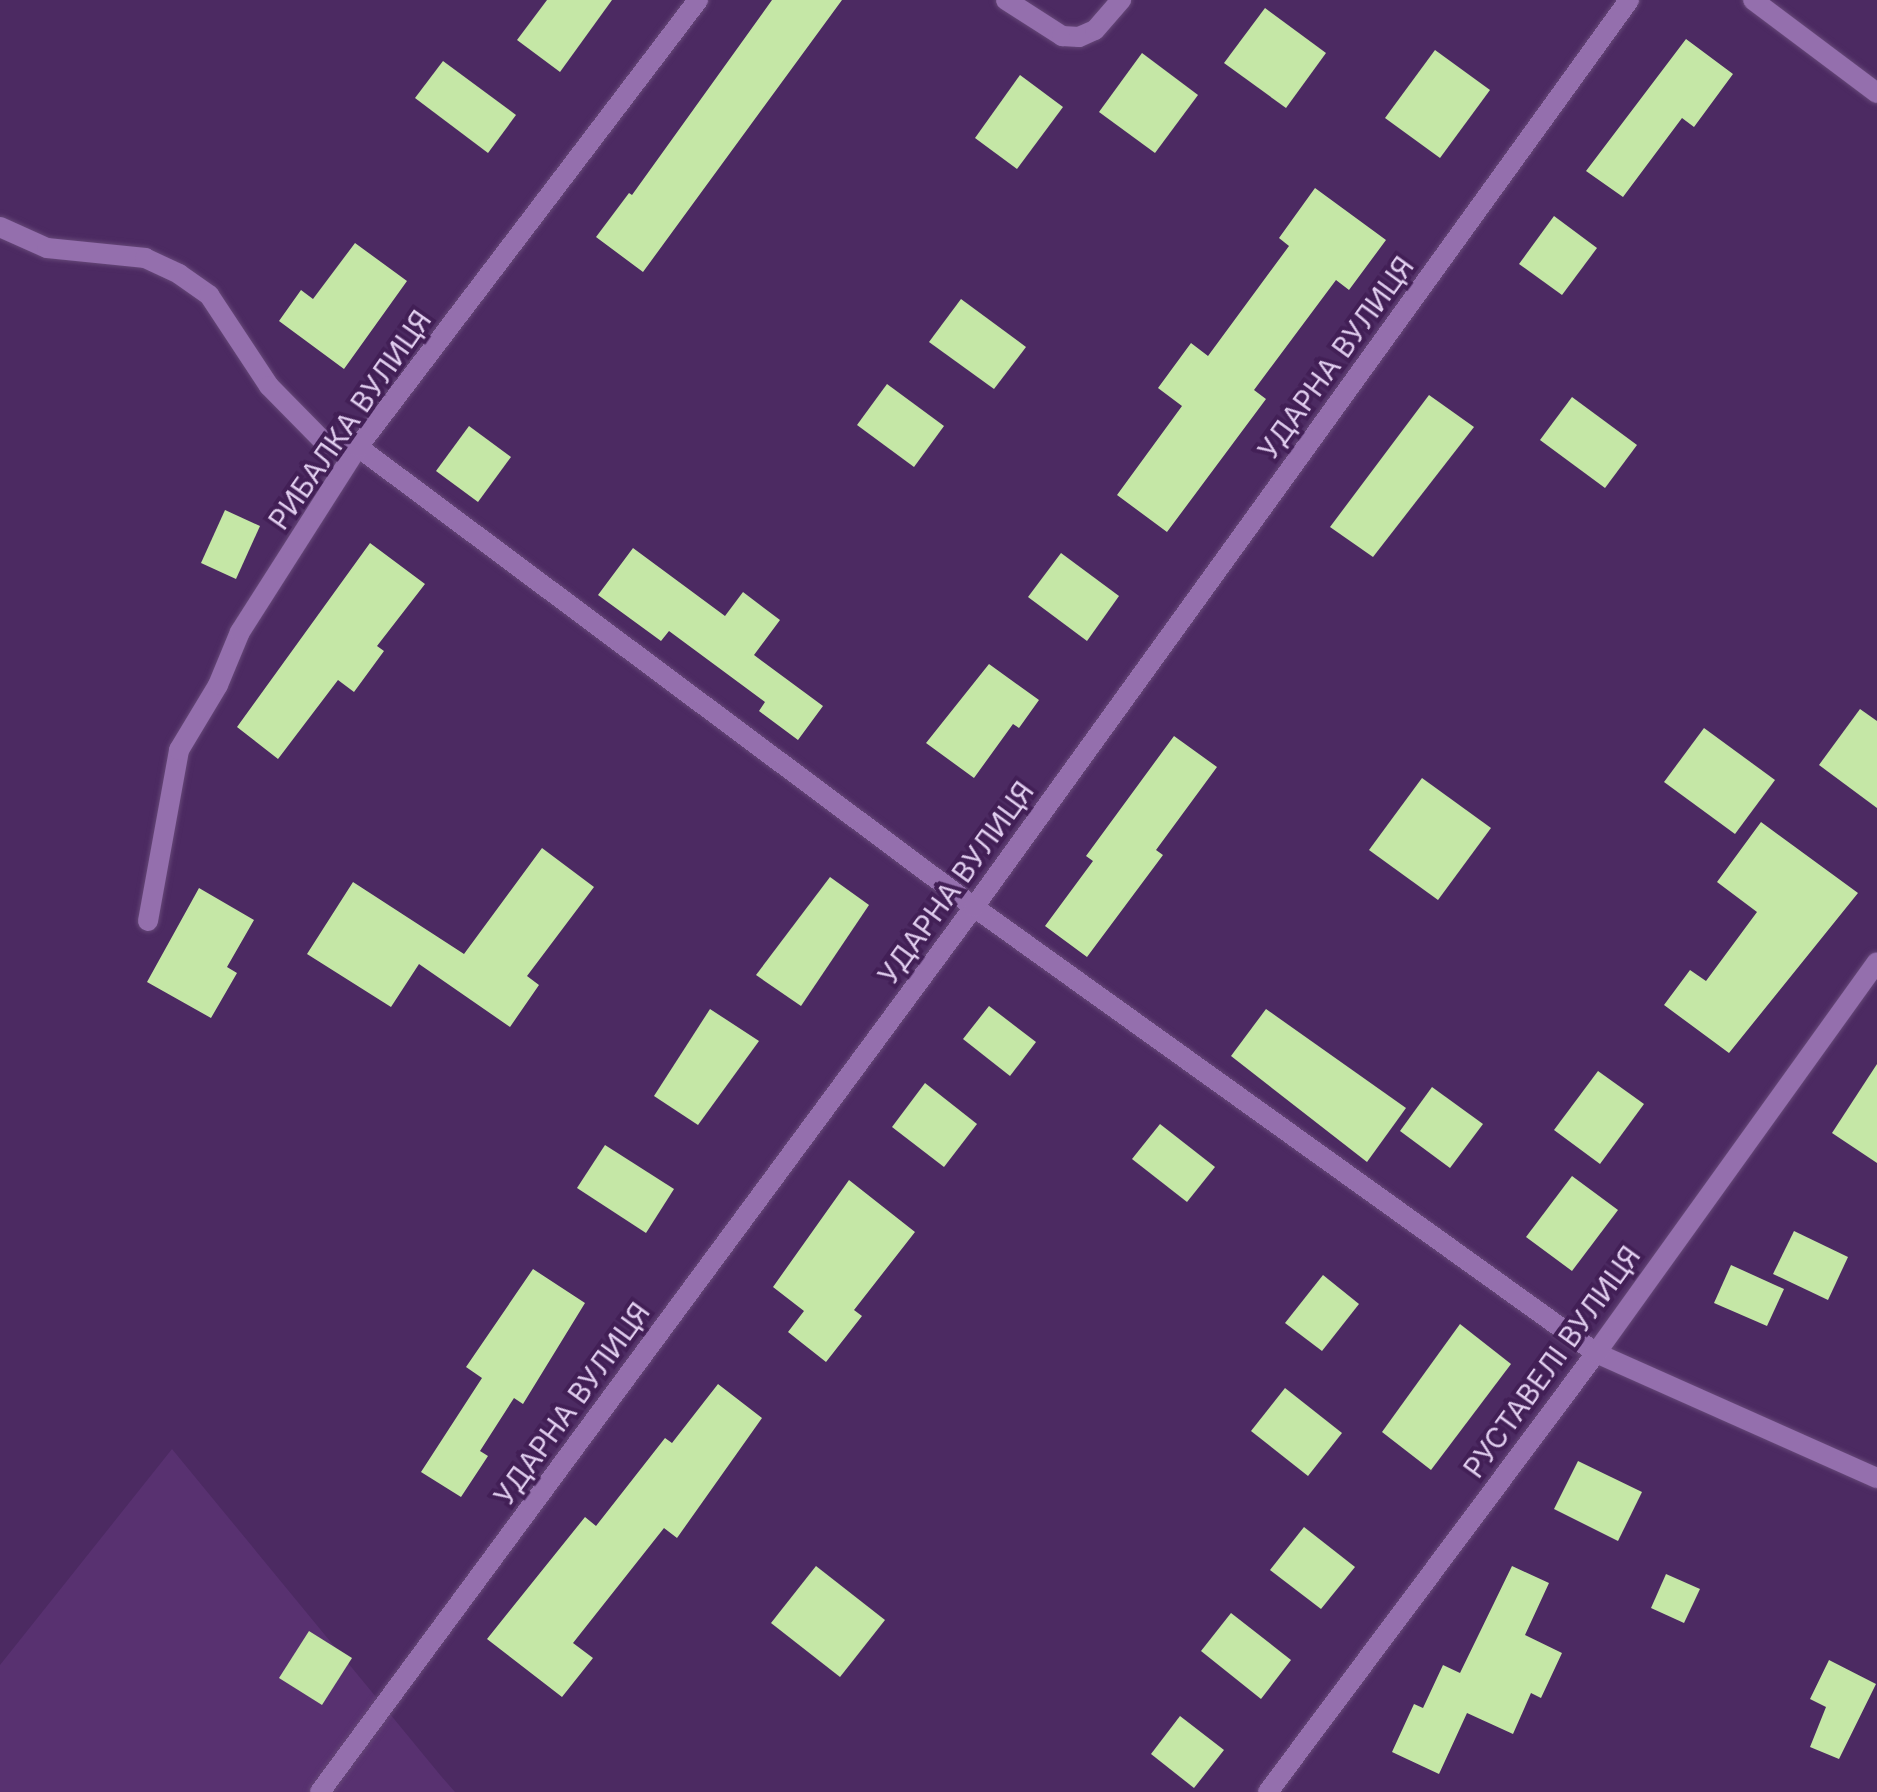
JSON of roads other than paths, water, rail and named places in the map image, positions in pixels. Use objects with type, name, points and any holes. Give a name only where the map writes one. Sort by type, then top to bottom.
[{"type":"street","name":"РИБАЛКА ВУЛИЦЯ","points":[[148,921],[179,750],[218,685],[240,632],[358,447],[698,0]]},
{"type":"street","points":[[1006,0],[1062,36],[1079,37],[1095,30],[1121,0]]},
{"type":"street","name":"УДАРНА ВУЛИЦЯ","points":[[320,1792],[974,907],[1629,0]]},
{"type":"street","points":[[1753,0],[1877,93]]},
{"type":"street","points":[[0,227],[47,248],[145,258],[179,274],[209,295],[269,386],[309,431],[326,444],[358,447],[974,907],[1596,1353],[1877,1478]]},
{"type":"street","name":"РУСТАВЕЛІ ВУЛИЦЯ","points":[[1268,1792],[1596,1353],[1877,962]]}]
